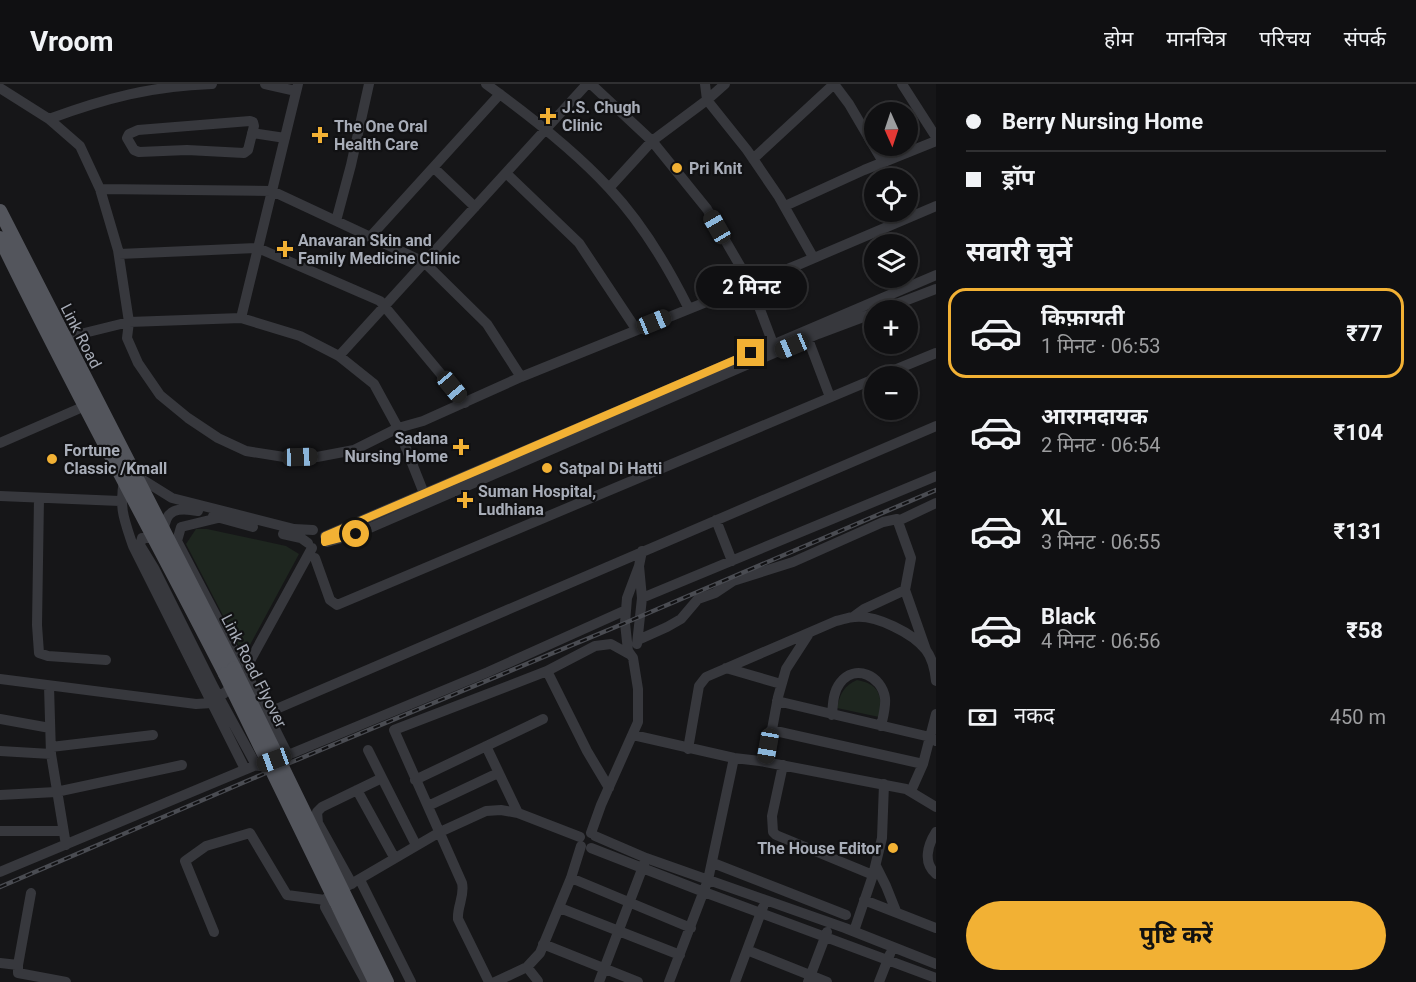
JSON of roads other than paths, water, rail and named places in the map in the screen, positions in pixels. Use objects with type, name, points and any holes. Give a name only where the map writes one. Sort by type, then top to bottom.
[{"type":"main road","name":"Link Road","points":[[0,211],[64,338],[129,477]]},
{"type":"main road","name":"Link Road","points":[[0,238],[51,344],[85,406],[129,477]]},
{"type":"main road","name":"Link Road Flyover","points":[[129,477],[132,497],[160,535],[276,751],[387,982]]},
{"type":"main road","name":"Link Road Flyover","points":[[160,535],[276,776],[305,843],[375,982]]},
{"type":"street","points":[[49,119],[94,102],[134,92],[178,85],[212,84]]},
{"type":"street","points":[[241,318],[297,88],[265,84]]},
{"type":"street","points":[[336,221],[369,84]]},
{"type":"street","points":[[486,84],[527,113],[609,188],[635,219],[670,272],[688,307]]},
{"type":"street","points":[[339,356],[589,84],[652,141],[706,209],[750,283],[774,348]]},
{"type":"street","points":[[705,84],[707,100],[753,159],[785,206],[813,257]]},
{"type":"street","points":[[609,188],[652,141],[725,84]]},
{"type":"street","points":[[753,159],[834,84],[855,113],[883,162]]},
{"type":"street","points":[[785,206],[936,139],[902,84]]},
{"type":"street","points":[[0,88],[49,119],[80,146],[100,189],[119,254],[129,322],[127,338],[138,363],[160,395],[188,418],[218,438],[246,451],[284,458],[317,457],[354,450],[398,428],[423,421],[520,377],[936,207]]},
{"type":"street","points":[[370,237],[500,94]]},
{"type":"street","points":[[250,121],[254,124],[252,134],[248,150],[244,153],[187,150],[139,152],[134,150],[127,138],[129,134],[138,130],[250,121]]},
{"type":"street","points":[[252,134],[285,138]]},
{"type":"street","points":[[434,168],[475,207]]},
{"type":"street","points":[[506,173],[579,243],[636,329]]},
{"type":"street","points":[[100,189],[272,191],[424,262],[487,324],[520,377]]},
{"type":"street","points":[[119,254],[258,248],[380,301],[465,403]]},
{"type":"street","points":[[0,679],[196,704],[216,700],[244,677],[317,546],[774,348],[936,275]]},
{"type":"street","points":[[907,300],[936,289]]},
{"type":"street","points":[[774,348],[808,339],[864,317]]},
{"type":"street","points":[[64,338],[129,322],[241,318],[300,336],[339,356],[375,384],[398,428],[426,499]]},
{"type":"street","points":[[808,339],[830,397]]},
{"type":"street","points":[[904,366],[936,353]]},
{"type":"street","points":[[129,477],[172,498],[294,530],[313,530],[309,534],[317,546],[330,600],[337,605],[864,383]]},
{"type":"street","points":[[0,443],[85,406]]},
{"type":"street","points":[[267,713],[936,426]]},
{"type":"street","points":[[642,598],[936,476]]},
{"type":"street","points":[[0,496],[132,497]]},
{"type":"street","points":[[132,497],[122,514],[133,546],[251,767]]},
{"type":"street","points":[[39,498],[37,625],[39,653],[48,656],[106,660]]},
{"type":"street","points":[[638,640],[681,619],[700,597],[715,593],[733,581],[793,562],[883,522],[897,519],[898,521],[936,503]]},
{"type":"street","points":[[216,700],[148,557],[140,545],[140,540],[160,535],[170,513],[180,509],[192,510],[300,538],[317,546]]},
{"type":"street","points":[[218,518],[182,527],[177,541],[244,677],[267,713],[288,755]]},
{"type":"street","points":[[716,520],[732,561]]},
{"type":"street","points":[[898,521],[911,558],[905,590],[935,675]]},
{"type":"street","points":[[593,835],[609,788],[638,722],[639,705],[625,623],[629,589],[639,566],[642,551]]},
{"type":"street","points":[[631,656],[638,640],[642,598],[639,566]]},
{"type":"street","points":[[853,617],[864,609],[905,590]]},
{"type":"street","points":[[0,872],[251,767],[288,755],[488,672],[626,610]]},
{"type":"street","points":[[688,749],[699,686],[706,677],[836,621],[853,617],[874,619],[897,628],[927,650]]},
{"type":"street","points":[[766,762],[781,684],[786,669],[808,634]]},
{"type":"street","points":[[489,982],[458,919],[463,887],[394,730],[547,671],[595,646],[611,644],[631,656]]},
{"type":"street","points":[[726,668],[781,684]]},
{"type":"street","points":[[547,671],[587,751],[609,788]]},
{"type":"street","points":[[832,715],[834,697],[839,684],[846,677],[864,674],[874,677],[883,690],[885,700],[881,726]]},
{"type":"street","points":[[49,686],[51,750],[66,845]]},
{"type":"street","points":[[777,701],[933,739]]},
{"type":"street","points":[[911,791],[933,739],[936,714]]},
{"type":"street","points":[[0,719],[50,728]]},
{"type":"street","points":[[415,780],[543,719]]},
{"type":"street","points":[[771,730],[923,764]]},
{"type":"street","points":[[0,751],[51,750],[153,735]]},
{"type":"street","points":[[633,735],[688,749],[906,789],[936,807]]},
{"type":"street","points":[[486,746],[518,813]]},
{"type":"street","points":[[369,750],[416,845]]},
{"type":"street","points":[[669,982],[691,928],[713,863],[734,758]]},
{"type":"street","points":[[0,795],[56,792],[182,765]]},
{"type":"street","points":[[783,765],[772,816],[773,832],[874,871],[886,886],[896,911]]},
{"type":"street","points":[[428,807],[498,773]]},
{"type":"street","points":[[382,778],[319,809],[317,816],[318,823],[356,882],[411,982]]},
{"type":"street","points":[[854,931],[874,871],[882,838],[884,784]]},
{"type":"street","points":[[357,790],[394,857]]},
{"type":"street","points":[[214,932],[185,861],[206,846],[250,833],[287,895],[325,900],[394,857],[440,832],[486,812],[501,810],[518,813],[584,844],[708,880],[831,922],[936,964]]},
{"type":"street","points":[[0,831],[62,831]]},
{"type":"street","points":[[495,982],[527,967],[535,959],[560,908],[584,844],[586,832],[704,892],[936,978]]},
{"type":"street","points":[[936,832],[927,855],[931,870],[936,874]]},
{"type":"street","points":[[599,982],[644,863]]},
{"type":"street","points":[[713,863],[846,915]]},
{"type":"street","points":[[571,878],[691,928]]},
{"type":"street","points":[[18,973],[31,893]]},
{"type":"street","points":[[325,900],[325,907],[366,982]]},
{"type":"street","points":[[737,981],[766,900]]},
{"type":"street","points":[[864,900],[936,928]]},
{"type":"street","points":[[560,908],[680,955]]},
{"type":"street","points":[[809,979],[831,922]]},
{"type":"street","points":[[543,944],[638,982]]},
{"type":"street","points":[[879,982],[893,947]]},
{"type":"street","points":[[747,950],[809,979],[827,982]]},
{"type":"street","points":[[0,963],[18,973],[66,982]]},
{"type":"street","points":[[527,967],[539,982]]},
{"type":"railway","points":[[0,887],[936,490]]},
{"type":"place","name":"J.S. Chugh Clinic","points":[[548,116]]},
{"type":"place","name":"The One Oral Health Care","points":[[320,135]]},
{"type":"place","name":"Pri Knit","points":[[677,168]]},
{"type":"place","name":"Anavaran Skin and Family Medicine Clinic","points":[[285,249]]},
{"type":"place","name":"Sadana Nursing Home","points":[[461,447]]},
{"type":"place","name":"Fortune Classic /Kmall","points":[[52,459]]},
{"type":"place","name":"Satpal Di Hatti","points":[[547,468]]},
{"type":"place","name":"Suman Hospital, Ludhiana","points":[[465,500]]},
{"type":"place","name":"The House Editor","points":[[893,848]]}]
